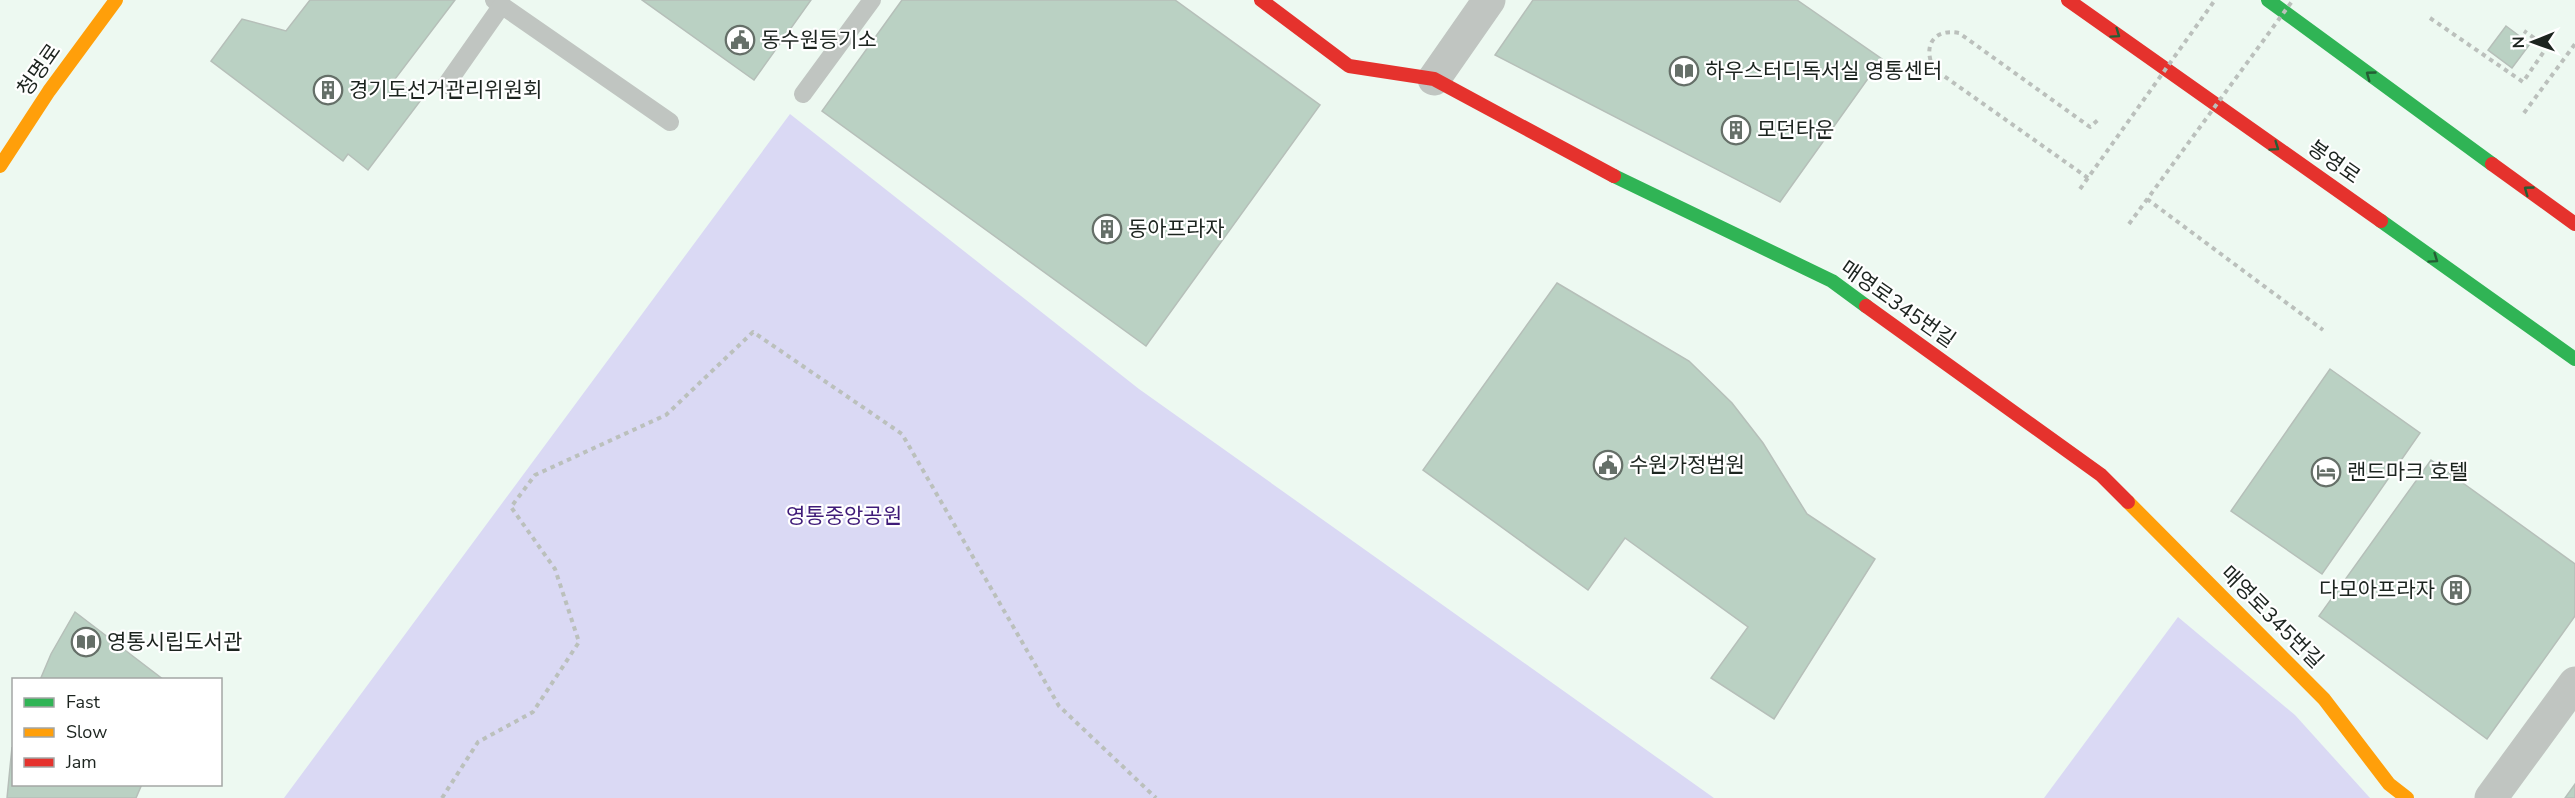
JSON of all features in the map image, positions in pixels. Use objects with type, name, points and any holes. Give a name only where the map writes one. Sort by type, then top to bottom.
[{"type":"street","name":"청명로","points":[[0,166],[49,91],[116,0]]},
{"type":"street","name":"매영로345번길","points":[[1261,0],[1349,66],[1434,79],[1644,192],[1832,281],[2101,475],[2324,699],[2389,784],[2407,798]]},
{"type":"street","points":[[1434,79],[1489,0]]},
{"type":"street","name":"봉영로","points":[[2068,0],[2575,359]]},
{"type":"street","points":[[2268,0],[2575,224]]},
{"type":"street","points":[[2491,798],[2575,683]]},
{"type":"lane","points":[[803,94],[872,0]]},
{"type":"lane","points":[[446,85],[498,3],[670,122]]},
{"type":"path","points":[[2080,189],[2215,0]]},
{"type":"path","points":[[2128,224],[2293,0]]},
{"type":"path","points":[[2430,18],[2523,82],[2547,47],[2524,31]]},
{"type":"path","points":[[2088,178],[1934,69],[1929,59],[1929,47],[1936,35],[1947,31],[1959,33],[2090,127],[2099,119]]},
{"type":"path","points":[[2524,113],[2575,44]]},
{"type":"path","points":[[2147,199],[2323,330]]},
{"type":"path","points":[[442,798],[478,742],[533,712],[579,642],[555,569],[511,507],[535,475],[666,415],[753,332],[902,434],[1059,706],[1156,798]]},
{"type":"green space","name":"영통중앙공원","points":[[790,114],[1139,389],[1714,798],[284,798]]},
{"type":"green space","points":[[2178,617],[2295,715],[2370,798],[2044,798]]},
{"type":"building","name":"경기도선거관리위원회","points":[[310,0],[455,0],[395,79],[421,100],[368,170],[348,154],[343,161],[211,61],[242,19],[286,31]]},
{"type":"building","name":"동수원등기소","points":[[642,0],[811,0],[754,80]]},
{"type":"building","name":"동아프라자","points":[[902,0],[1175,0],[1320,105],[1146,346],[822,111]]},
{"type":"building","name":"모던타운","points":[[1533,0],[1797,0],[1882,59],[1780,202],[1495,55]]},
{"type":"building","points":[[2506,26],[2530,44],[2512,68],[2488,50]]},
{"type":"building","name":"수원가정법원","points":[[1557,283],[1689,361],[1732,403],[1763,443],[1807,514],[1875,559],[1774,719],[1711,678],[1748,627],[1625,538],[1588,590],[1423,470]]},
{"type":"building","name":"랜드마크 호텔","points":[[2330,369],[2420,433],[2322,574],[2231,511]]},
{"type":"building","name":"다모아프라자","points":[[2431,460],[2575,564],[2575,616],[2487,739],[2319,616]]},
{"type":"building","name":"영통시립도서관","points":[[75,612],[161,678],[41,678],[51,654]]},
{"type":"building","points":[[12,747],[12,786],[141,786],[136,798],[7,798]]},
{"type":"building","points":[[2575,784],[2575,798],[2565,798]]},
{"type":"traffic: fast","points":[[2268,0],[2492,164]]},
{"type":"traffic: fast","points":[[1614,176],[1832,281],[1866,306]]},
{"type":"traffic: fast","points":[[2381,221],[2575,359]]},
{"type":"traffic: slow","points":[[0,166],[49,91],[116,0]]},
{"type":"traffic: slow","points":[[2128,502],[2324,699],[2389,784],[2407,798]]},
{"type":"traffic: jam","points":[[1261,0],[1349,66],[1434,79],[1614,176]]},
{"type":"traffic: jam","points":[[2068,0],[2381,221]]},
{"type":"traffic: jam","points":[[2492,164],[2575,224]]},
{"type":"traffic: jam","points":[[1866,306],[2101,475],[2128,502]]},
{"type":"place","name":"동수원등기소","points":[[740,40]]},
{"type":"place","name":"하우스터디독서실 영통센터","points":[[1684,71]]},
{"type":"place","name":"경기도선거관리위원회","points":[[328,90]]},
{"type":"place","name":"모던타운","points":[[1736,130]]},
{"type":"place","name":"동아프라자","points":[[1107,229]]},
{"type":"place","name":"수원가정법원","points":[[1608,465]]},
{"type":"place","name":"랜드마크 호텔","points":[[2326,472]]},
{"type":"place","name":"다모아프라자","points":[[2456,590]]},
{"type":"place","name":"영통시립도서관","points":[[86,642]]}]
